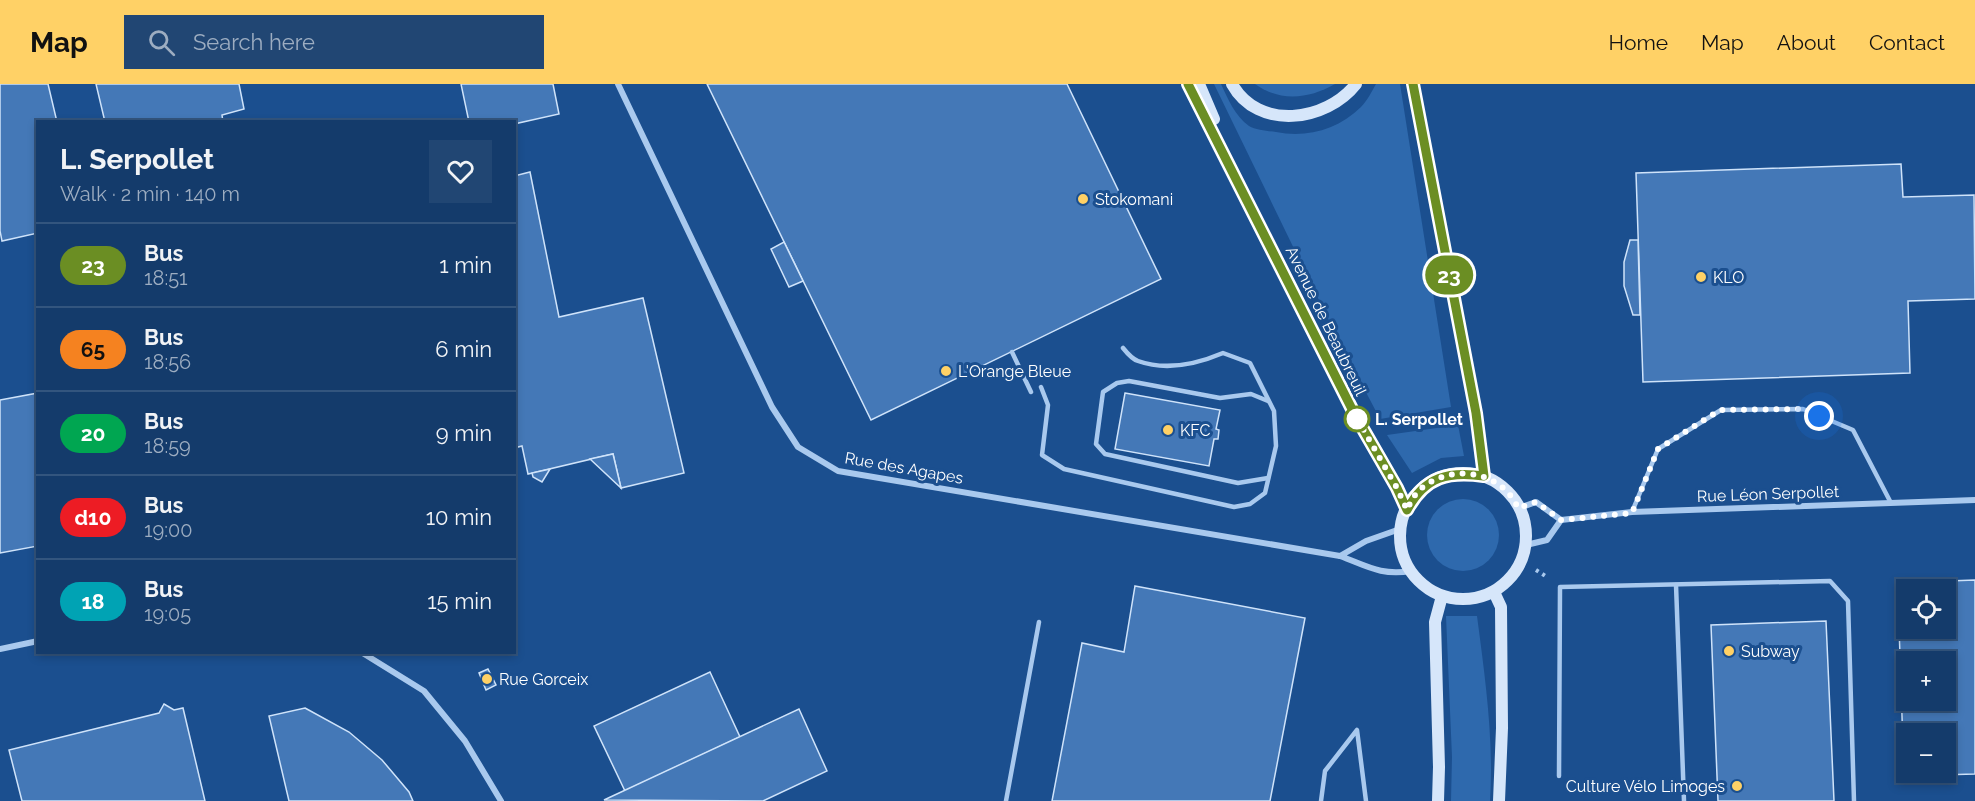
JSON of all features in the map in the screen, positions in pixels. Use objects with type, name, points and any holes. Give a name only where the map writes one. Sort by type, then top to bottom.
[{"type":"main road","name":"Avenue de Beaubreuil","points":[[1188,84],[1355,415],[1407,510]]},
{"type":"main road","name":"Avenue de Beaubreuil","points":[[1199,84],[1252,209]]},
{"type":"main road","points":[[1232,84],[1251,105],[1266,113],[1284,117],[1300,116],[1322,110],[1356,84]]},
{"type":"main road","points":[[1413,84],[1473,401],[1484,476]]},
{"type":"main road","points":[[1462,472],[1484,476],[1496,482],[1513,496],[1518,508],[1526,523],[1526,545],[1519,567],[1511,578],[1494,592],[1464,599],[1442,596],[1426,587],[1411,571],[1402,550],[1401,529],[1414,496],[1423,487],[1442,476],[1462,472]]},
{"type":"main road","points":[[1494,592],[1501,607],[1502,618],[1502,728],[1499,801]]},
{"type":"main road","points":[[1438,801],[1435,622],[1442,596]]},
{"type":"street","name":"Rue des Agapes","points":[[618,84],[772,407],[798,447],[838,471],[1340,556],[1393,574],[1411,571]]},
{"type":"street","name":"Rue Léon Serpollet","points":[[1561,520],[1632,513],[1975,500]]},
{"type":"street","points":[[1518,508],[1536,502],[1561,520],[1546,540],[1526,545]]},
{"type":"street","points":[[1340,556],[1366,541],[1401,529]]},
{"type":"street","points":[[0,649],[36,642]]},
{"type":"street","points":[[364,654],[424,691],[465,741],[501,801]]},
{"type":"lane","points":[[1041,387],[1048,405],[1042,455],[1064,469],[1234,507],[1250,504],[1265,493],[1276,446],[1274,411],[1250,363],[1223,353],[1202,362],[1165,366],[1136,360],[1123,348]]},
{"type":"lane","points":[[1012,352],[1031,392]]},
{"type":"lane","points":[[1268,478],[1238,483],[1105,454],[1096,444],[1103,392],[1117,383],[1129,381],[1220,398],[1251,394],[1269,401]]},
{"type":"lane","points":[[1632,513],[1658,449],[1720,410],[1803,409],[1853,430],[1891,503]]},
{"type":"lane","points":[[1558,777],[1560,587],[1830,581],[1848,602],[1854,801]]},
{"type":"lane","points":[[1676,585],[1684,801]]},
{"type":"lane","points":[[1006,801],[1039,622]]},
{"type":"lane","points":[[1321,801],[1325,771],[1357,730],[1366,801]]},
{"type":"shaded area","points":[[1214,84],[1221,84],[1236,112],[1249,126],[1266,131],[1299,134],[1332,127],[1352,115],[1363,105],[1376,84],[1400,84],[1451,407],[1380,419],[1335,333]]},
{"type":"shaded area","points":[[1255,84],[1335,84],[1315,93],[1284,96],[1274,94]]},
{"type":"shaded area","points":[[1458,425],[1464,456],[1441,458],[1412,473],[1387,435]]},
{"type":"shaded area","points":[[1463,499],[1483,505],[1493,515],[1499,535],[1493,555],[1483,565],[1463,571],[1443,565],[1433,555],[1427,535],[1433,515],[1443,505]]},
{"type":"shaded area","points":[[1446,616],[1477,616],[1490,731],[1490,801],[1451,801],[1452,757]]},
{"type":"building","points":[[0,84],[48,84],[57,120],[36,120],[36,233],[2,241],[0,231]]},
{"type":"building","points":[[96,84],[239,84],[244,109],[222,115],[223,120],[105,120]]},
{"type":"building","points":[[461,84],[553,84],[559,114],[516,124],[516,120],[469,120]]},
{"type":"building","points":[[707,84],[1067,84],[1161,279],[871,420]]},
{"type":"building","points":[[1901,164],[1903,197],[1974,195],[1975,299],[1908,301],[1910,373],[1643,382],[1636,173]]},
{"type":"building","points":[[530,172],[559,317],[643,298],[684,473],[621,488],[613,454],[528,474],[522,446],[516,448],[516,176]]},
{"type":"building","points":[[1630,240],[1638,240],[1640,315],[1633,315],[1624,286],[1624,262]]},
{"type":"building","points":[[784,242],[803,281],[789,287],[771,249]]},
{"type":"building","points":[[36,393],[36,546],[0,553],[0,400]]},
{"type":"building","name":"KFC","points":[[1125,393],[1220,410],[1216,429],[1219,430],[1218,439],[1214,439],[1209,466],[1115,449]]},
{"type":"building","points":[[613,454],[621,488],[590,459]]},
{"type":"building","points":[[550,469],[542,482],[533,477],[532,473]]},
{"type":"building","points":[[1975,580],[1975,774],[1956,775],[1956,723],[1902,723],[1902,711],[1956,711],[1956,651],[1900,651],[1899,639],[1956,639],[1956,581]]},
{"type":"building","points":[[1135,586],[1305,618],[1270,801],[1052,801],[1082,643],[1124,652]]},
{"type":"building","points":[[1826,621],[1834,801],[1718,801],[1711,625]]},
{"type":"building","name":"Rue Gorceix","points":[[488,669],[496,685],[486,690],[479,673]]},
{"type":"building","points":[[710,672],[740,737],[625,791],[594,726]]},
{"type":"building","points":[[164,704],[174,710],[183,708],[205,801],[22,801],[9,750],[159,713]]},
{"type":"building","points":[[305,708],[349,732],[382,760],[409,792],[413,801],[289,801],[269,716]]},
{"type":"building","points":[[799,709],[827,771],[763,801],[604,800]]},
{"type":"bus line","name":"23","points":[[1188,84],[1355,415],[1407,510],[1414,496],[1423,487],[1442,476],[1462,472],[1484,476],[1476,413],[1413,84]]},
{"type":"place","name":"Stokomani","points":[[1083,199]]},
{"type":"place","name":"KLO","points":[[1701,277]]},
{"type":"place","name":"L'Orange Bleue","points":[[946,371]]},
{"type":"place","name":"L. Serpollet","points":[[1357,419]]},
{"type":"place","name":"KFC","points":[[1168,430]]},
{"type":"place","name":"Subway","points":[[1729,651]]},
{"type":"place","name":"Rue Gorceix","points":[[487,679]]},
{"type":"place","name":"Culture Vélo Limoges","points":[[1737,786]]},
{"type":"route","points":[[1357,419],[1355,415],[1407,510],[1414,496],[1423,487],[1442,476],[1462,472],[1484,476],[1496,482],[1513,496],[1518,508],[1536,502],[1561,520],[1632,513],[1658,449],[1720,410],[1803,409],[1819,416]]}]
